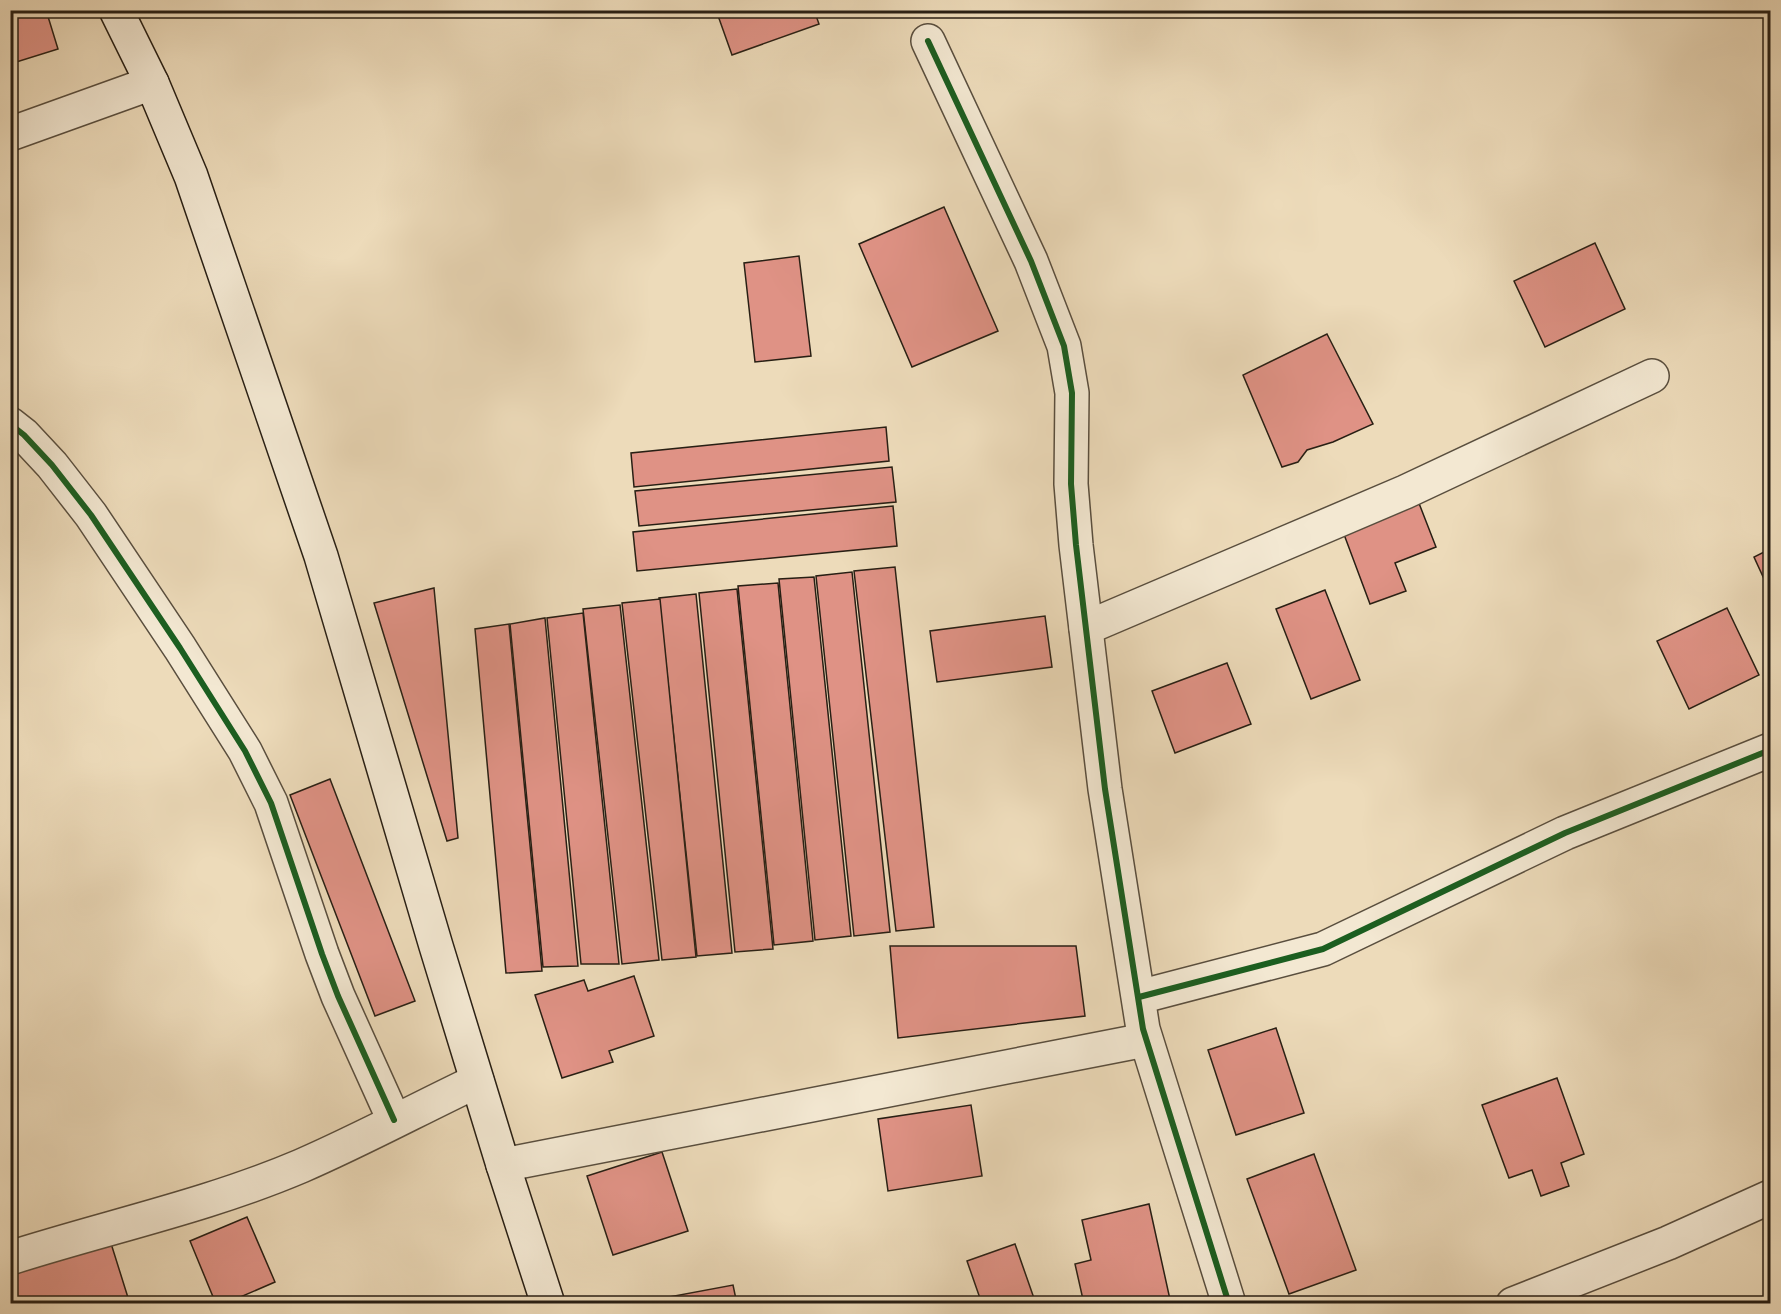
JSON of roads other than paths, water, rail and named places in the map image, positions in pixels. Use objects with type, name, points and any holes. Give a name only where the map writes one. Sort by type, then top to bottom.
[{"type":"street","points":[[116,10],[152,83],[191,176],[321,556],[477,1081],[548,1304]]},
{"type":"street","points":[[928,41],[1031,261],[1064,346],[1072,393],[1071,484],[1086,628],[1106,789],[1145,1040],[1229,1304]]},
{"type":"street","points":[[10,134],[152,83]]},
{"type":"street","points":[[1086,628],[1405,492],[1652,376]]},
{"type":"street","points":[[10,424],[24,435],[52,465],[91,515],[180,648],[245,751],[271,803],[334,985],[394,1120]]},
{"type":"street","points":[[1139,997],[1323,949],[1565,833],[1770,750]]},
{"type":"street","points":[[503,1165],[1145,1040]]},
{"type":"street","points":[[10,1258],[155,1217],[301,1166],[477,1081]]},
{"type":"street","points":[[1513,1304],[1668,1243],[1770,1197]]}]
